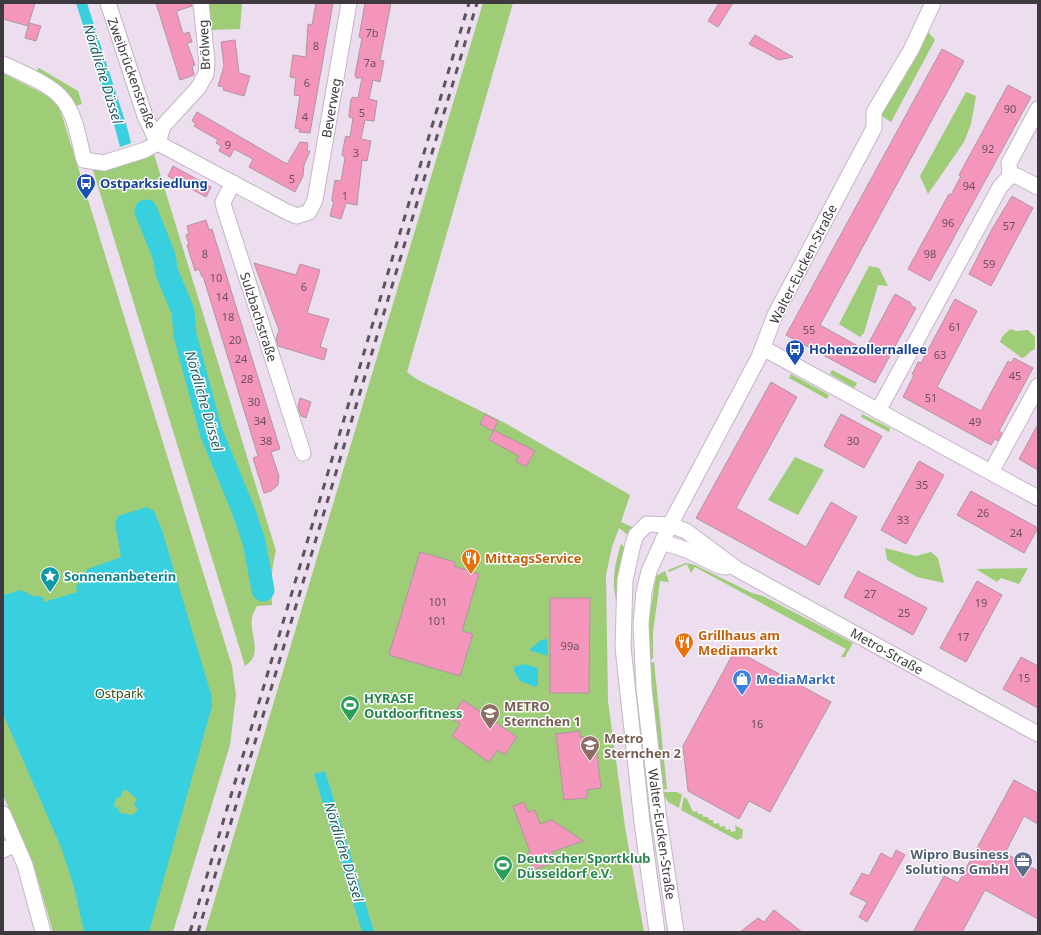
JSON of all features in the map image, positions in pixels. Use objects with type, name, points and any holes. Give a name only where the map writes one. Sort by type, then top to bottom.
[{"type":"street","name":"Zweibrückenstraße","points":[[108,3],[145,116],[158,143]]},
{"type":"street","name":"Brölweg","points":[[158,143],[163,126],[198,88],[206,74],[207,62],[201,3]]},
{"type":"street","name":"Beverweg","points":[[233,183],[293,215],[302,216],[309,212],[315,200],[349,3]]},
{"type":"street","name":"Walter-Eucken-Straße","points":[[676,932],[658,812],[644,688],[641,624],[644,592],[649,572],[670,525],[763,348],[775,316],[874,128],[874,112],[914,44],[933,3]]},
{"type":"street","points":[[3,64],[41,83],[61,96],[71,112],[84,160],[104,162],[154,146],[158,143],[233,183]]},
{"type":"street","points":[[878,411],[1000,187],[1010,176],[1009,163],[1038,109]]},
{"type":"street","points":[[1010,176],[1017,176],[1038,187]]},
{"type":"street","name":"Sulzbachstraße","points":[[233,183],[223,202],[224,207],[303,453]]},
{"type":"street","points":[[763,348],[1038,498]]},
{"type":"street","points":[[991,472],[1038,386]]},
{"type":"street","name":"Walter-Eucken-Straße","points":[[657,932],[642,822],[625,675],[624,608],[625,580],[632,544],[636,535],[647,524],[670,525]]},
{"type":"street","name":"Metro-Straße","points":[[670,525],[686,532],[737,569],[1038,734]]},
{"type":"street","name":"Metro-Straße","points":[[662,542],[687,550],[719,566],[737,569]]},
{"type":"street","points":[[3,814],[10,847],[25,865],[43,932]]},
{"type":"green space","points":[[208,3],[242,3],[240,29],[210,30]]},
{"type":"green space","points":[[483,3],[513,3],[407,372],[418,380],[505,423],[630,495],[621,522],[632,527],[628,535],[619,528],[612,547],[606,575],[608,701],[625,827],[644,932],[205,932]]},
{"type":"green space","points":[[928,32],[935,40],[891,122],[880,115]]},
{"type":"green space","points":[[39,68],[78,91],[82,104],[76,106],[61,87],[36,71]]},
{"type":"green space","name":"Ostpark","points":[[3,73],[48,96],[60,109],[232,666],[236,695],[230,745],[173,932],[53,932],[35,870],[3,795]]},
{"type":"green space","points":[[966,92],[976,96],[971,124],[964,142],[928,194],[920,176]]},
{"type":"green space","points":[[153,151],[276,551],[273,564],[272,605],[257,606],[253,614],[252,624],[255,650],[251,661],[245,666],[93,170],[94,166]]},
{"type":"green space","points":[[869,266],[879,268],[888,286],[878,285],[864,333],[860,337],[839,324]]},
{"type":"green space","points":[[1010,329],[1017,331],[1028,330],[1035,337],[1035,349],[1022,358],[1000,342],[1002,337]]},
{"type":"green space","points":[[832,370],[857,383],[854,388],[830,374]]},
{"type":"green space","points":[[791,374],[829,395],[827,399],[789,378]]},
{"type":"green space","points":[[862,414],[890,428],[889,432],[861,417]]},
{"type":"green space","points":[[795,457],[824,470],[798,515],[768,500]]},
{"type":"green space","points":[[621,544],[624,547],[620,567],[618,602],[616,603],[614,576]]},
{"type":"green space","points":[[885,548],[916,556],[931,552],[938,558],[944,583],[917,577],[887,560]]},
{"type":"green space","points":[[686,563],[695,565],[752,593],[763,596],[853,643],[845,657],[841,657],[846,649],[695,567],[691,573],[687,564],[669,572],[668,570]]},
{"type":"green space","points":[[1028,568],[1019,584],[1001,578],[997,582],[976,569]]},
{"type":"green space","points":[[665,571],[669,582],[660,581],[653,632],[653,659],[648,659],[649,620],[656,576]]},
{"type":"green space","points":[[654,662],[667,789],[661,790],[649,663]]},
{"type":"green space","points":[[662,792],[677,792],[682,795],[679,808],[668,802]]},
{"type":"green space","points":[[684,797],[687,799],[693,812],[697,811],[698,814],[702,814],[703,817],[708,817],[709,820],[713,820],[714,824],[719,823],[720,827],[725,826],[726,830],[730,829],[731,832],[736,831],[735,825],[743,830],[742,838],[737,840],[681,810]]},
{"type":"water","points":[[76,3],[87,3],[127,127],[131,143],[120,147],[105,93]]},
{"type":"water","points":[[147,507],[154,511],[162,530],[211,694],[212,706],[149,932],[84,932],[74,887],[61,847],[3,714],[3,595],[21,590],[33,596],[43,597],[44,602],[77,592],[76,587],[88,569],[121,557],[115,523],[118,516]],"holes":[[[126,790],[137,799],[134,805],[138,810],[132,815],[121,813],[118,811],[119,807],[116,808],[114,806],[117,797],[120,798],[123,791]]]},
{"type":"water","points":[[547,639],[548,656],[529,650],[541,640]]},
{"type":"water","points":[[524,664],[538,668],[538,685],[536,687],[520,681],[514,671],[514,667]]},
{"type":"water","points":[[325,771],[374,932],[362,932],[314,774]]},
{"type":"building","points":[[3,3],[35,3],[28,26],[3,19]]},
{"type":"building","points":[[156,3],[192,3],[192,6],[177,11],[177,13],[183,34],[189,32],[192,42],[187,43],[195,65],[192,66],[194,75],[180,80]]},
{"type":"building","points":[[316,3],[333,3],[310,133],[299,132],[300,129],[295,128],[300,96],[294,95],[296,78],[290,77],[293,55],[306,57],[308,24],[312,25]]},
{"type":"building","points":[[365,3],[391,3],[380,60],[384,61],[380,82],[373,80],[369,99],[377,101],[374,121],[365,120],[361,139],[371,141],[367,161],[362,160],[357,205],[346,203],[341,219],[330,216],[334,201],[332,201],[332,198],[335,180],[341,181],[345,158],[342,155],[345,139],[346,136],[350,137],[353,118],[349,117],[351,99],[353,97],[358,98],[362,78],[356,78],[355,75],[362,38],[359,37]]},
{"type":"building","points":[[719,3],[733,3],[718,27],[708,21]]},
{"type":"building","points":[[29,23],[41,26],[36,41],[25,38]]},
{"type":"building","points":[[755,35],[793,57],[779,60],[749,44]]},
{"type":"building","points":[[235,40],[239,73],[250,76],[244,96],[223,90],[224,87],[218,86],[224,66],[221,42]]},
{"type":"building","points":[[942,49],[964,61],[820,325],[865,350],[895,294],[911,303],[910,305],[916,308],[875,383],[786,335]]},
{"type":"building","points":[[1008,85],[1031,97],[930,281],[908,269],[949,194],[951,195],[961,176],[959,175]]},
{"type":"building","points":[[197,112],[287,164],[300,142],[308,143],[307,151],[310,151],[304,165],[303,176],[295,192],[249,167],[253,159],[234,149],[230,157],[219,151],[221,146],[216,143],[218,140],[194,126],[196,123],[192,121]]},
{"type":"building","points":[[173,166],[211,187],[206,197],[168,176]]},
{"type":"building","points":[[1012,196],[1033,208],[991,286],[969,274],[992,229]]},
{"type":"building","points":[[206,220],[209,230],[212,229],[280,449],[271,452],[279,476],[278,485],[271,491],[264,493],[253,458],[258,456],[203,276],[202,277],[199,269],[195,271],[187,245],[189,245],[186,235],[189,234],[187,226]]},
{"type":"building","points":[[254,263],[296,275],[300,264],[320,270],[307,313],[329,319],[320,347],[327,349],[324,360],[278,346],[276,339],[279,330]]},
{"type":"building","points":[[955,299],[977,311],[937,387],[981,411],[1008,361],[1011,363],[1014,358],[1033,368],[999,431],[1002,433],[998,441],[995,439],[991,445],[903,397],[914,375],[912,374],[918,362],[921,363]]},
{"type":"building","points":[[771,382],[797,397],[736,508],[806,547],[831,502],[857,517],[819,585],[696,518]]},
{"type":"building","points":[[300,398],[311,402],[306,418],[301,416],[298,407]]},
{"type":"building","points":[[485,414],[498,421],[493,431],[480,424]]},
{"type":"building","points":[[841,414],[882,436],[864,468],[824,446]]},
{"type":"building","points":[[1038,424],[1038,470],[1019,459]]},
{"type":"building","points":[[494,430],[535,451],[526,467],[516,461],[519,456],[489,440]]},
{"type":"building","points":[[919,461],[944,475],[906,544],[881,530]]},
{"type":"building","points":[[971,491],[1038,528],[1024,553],[957,515]]},
{"type":"building","points":[[420,552],[455,562],[454,566],[479,574],[462,631],[473,634],[460,676],[389,655]]},
{"type":"building","points":[[858,571],[927,608],[913,635],[844,597]]},
{"type":"building","points":[[977,581],[1002,595],[966,662],[940,648]]},
{"type":"building","points":[[550,598],[590,598],[589,693],[550,693]]},
{"type":"building","points":[[735,650],[831,702],[770,812],[749,801],[739,819],[688,791],[683,746]]},
{"type":"building","points":[[1021,657],[1038,666],[1038,708],[1003,689]]},
{"type":"building","points":[[463,700],[517,737],[505,755],[498,750],[489,762],[452,736],[460,724],[451,718]]},
{"type":"building","points":[[580,731],[580,737],[595,737],[601,788],[587,790],[587,798],[564,800],[556,734]]},
{"type":"building","points":[[1014,780],[1038,793],[1038,824],[1024,816],[1005,853],[1038,871],[1038,919],[985,890],[962,932],[913,932],[944,876],[958,883]]},
{"type":"building","points":[[524,802],[528,812],[535,810],[540,824],[552,820],[583,841],[552,852],[556,862],[533,870],[528,853],[530,852],[513,806]]},
{"type":"building","points":[[896,850],[905,855],[867,922],[859,917],[867,902],[850,894],[862,873],[869,876],[881,853],[892,859]]},
{"type":"building","points":[[774,910],[802,932],[740,932],[758,918],[764,922]]},
{"type":"waterway","name":"Nördliche Düssel","points":[[146,211],[164,256],[167,273],[183,311],[185,335],[211,432],[244,512],[254,542],[263,590]]},
{"type":"railway","points":[[190,932],[469,3]]},
{"type":"railway","points":[[198,932],[477,3]]},
{"type":"place","name":"Ostparksiedlung","points":[[86,200]]},
{"type":"place","name":"Hohenzollernallee","points":[[795,366]]},
{"type":"place","name":"MittagsService","points":[[471,575]]},
{"type":"place","name":"Sonnenanbeterin","points":[[50,593]]},
{"type":"place","name":"Grillhaus am Mediamarkt","points":[[684,659]]},
{"type":"place","name":"MediaMarkt","points":[[742,696]]},
{"type":"place","name":"HYRASE Outdoorfitness","points":[[350,722]]},
{"type":"place","name":"METRO Sternchen 1","points":[[490,730]]},
{"type":"place","name":"Metro Sternchen 2","points":[[590,762]]},
{"type":"place","name":"Wipro Business Solutions GmbH","points":[[1023,878]]},
{"type":"place","name":"Deutscher Sportklub Düsseldorf e.V.","points":[[503,882]]}]
